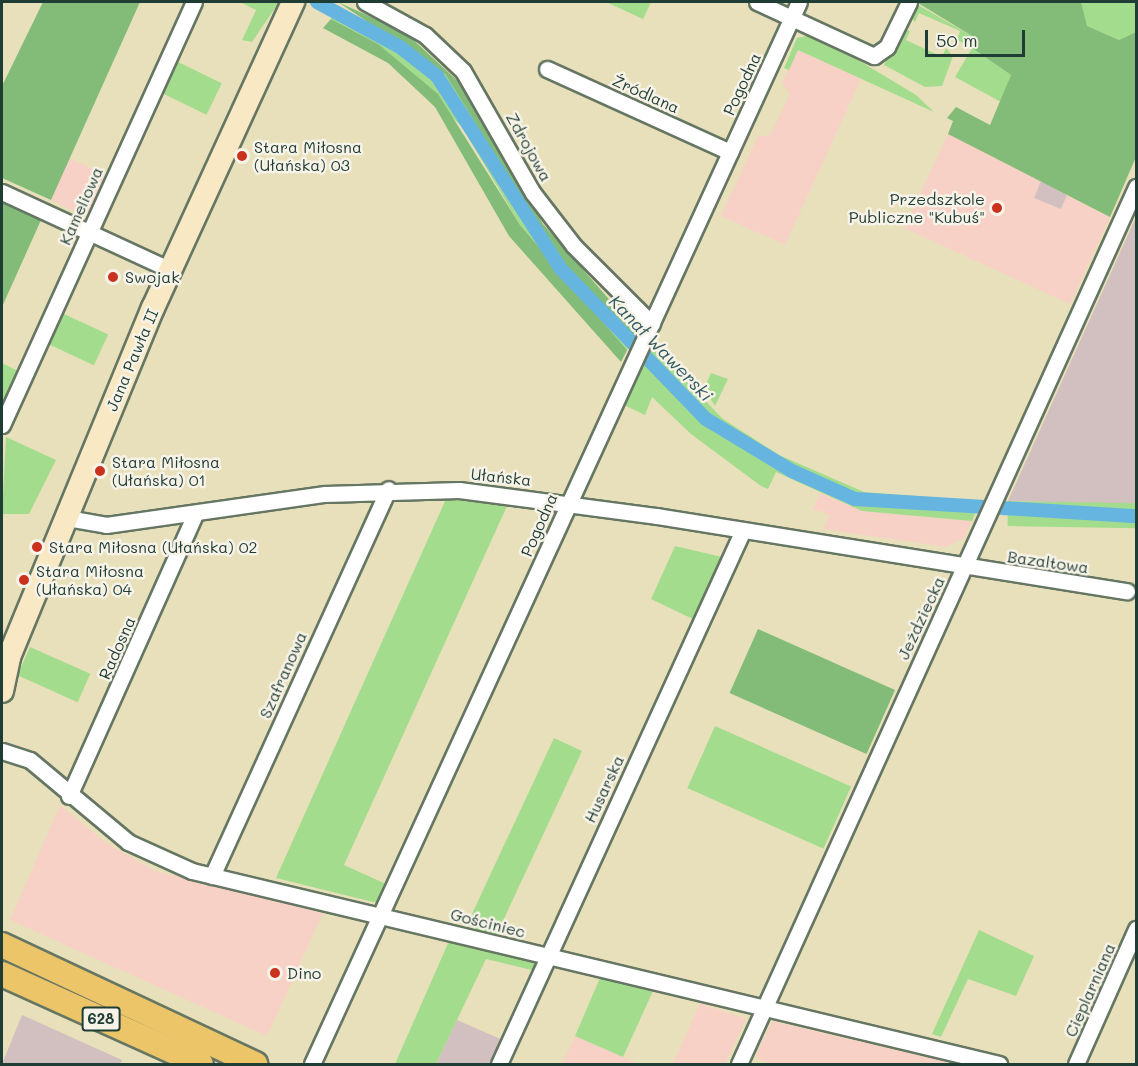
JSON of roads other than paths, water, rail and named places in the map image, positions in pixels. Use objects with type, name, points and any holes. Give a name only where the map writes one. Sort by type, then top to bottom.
[{"type":"main road","name":"628","points":[[2,945],[255,1065]]},
{"type":"main road","name":"628","points":[[2,974],[201,1065]]},
{"type":"street","name":"Kameliowa","points":[[2,425],[194,2]]},
{"type":"street","name":"Zdrojowa","points":[[364,2],[425,35],[463,71],[534,193],[574,246],[652,324]]},
{"type":"street","points":[[758,2],[874,56],[887,47],[909,2]]},
{"type":"street","name":"Pogodna","points":[[312,1065],[799,2]]},
{"type":"street","name":"Jana Pawła II","points":[[2,691],[5,661],[171,270],[290,8]]},
{"type":"street","name":"Źródlana","points":[[546,69],[730,152]]},
{"type":"street","name":"Jeździecka","points":[[739,1065],[1137,187]]},
{"type":"street","points":[[2,192],[171,270]]},
{"type":"street","name":"Ułańska","points":[[67,518],[106,525],[388,489],[569,503],[966,564]]},
{"type":"street","name":"Szafranowa","points":[[212,876],[388,489]]},
{"type":"street","name":"Radosna","points":[[69,796],[195,514]]},
{"type":"street","name":"Husarska","points":[[498,1065],[743,530]]},
{"type":"street","name":"Bazaltowa","points":[[966,564],[980,571],[1127,591]]},
{"type":"street","name":"Gościniec","points":[[2,751],[30,760],[69,796],[145,852],[212,876],[999,1065]]},
{"type":"street","name":"Cieplarniana","points":[[1076,1065],[1137,929]]},
{"type":"waterway","name":"Kanał Wawerski","points":[[317,2],[400,47],[437,76],[561,269],[706,419],[792,471],[855,499],[1136,516]]},
{"type":"place","name":"Stara Miłosna (Ułańska) 03","points":[[242,156]]},
{"type":"place","name":"Przedszkole Publiczne \"Kubuś\"","points":[[997,208]]},
{"type":"place","name":"Swojak","points":[[113,277]]},
{"type":"place","name":"Stara Miłosna (Ułańska) 01","points":[[100,471]]},
{"type":"place","name":"Stara Miłosna (Ułańska) 02","points":[[37,547]]},
{"type":"place","name":"Stara Miłosna (Ułańska) 04","points":[[24,580]]},
{"type":"place","name":"Dino","points":[[275,973]]}]
